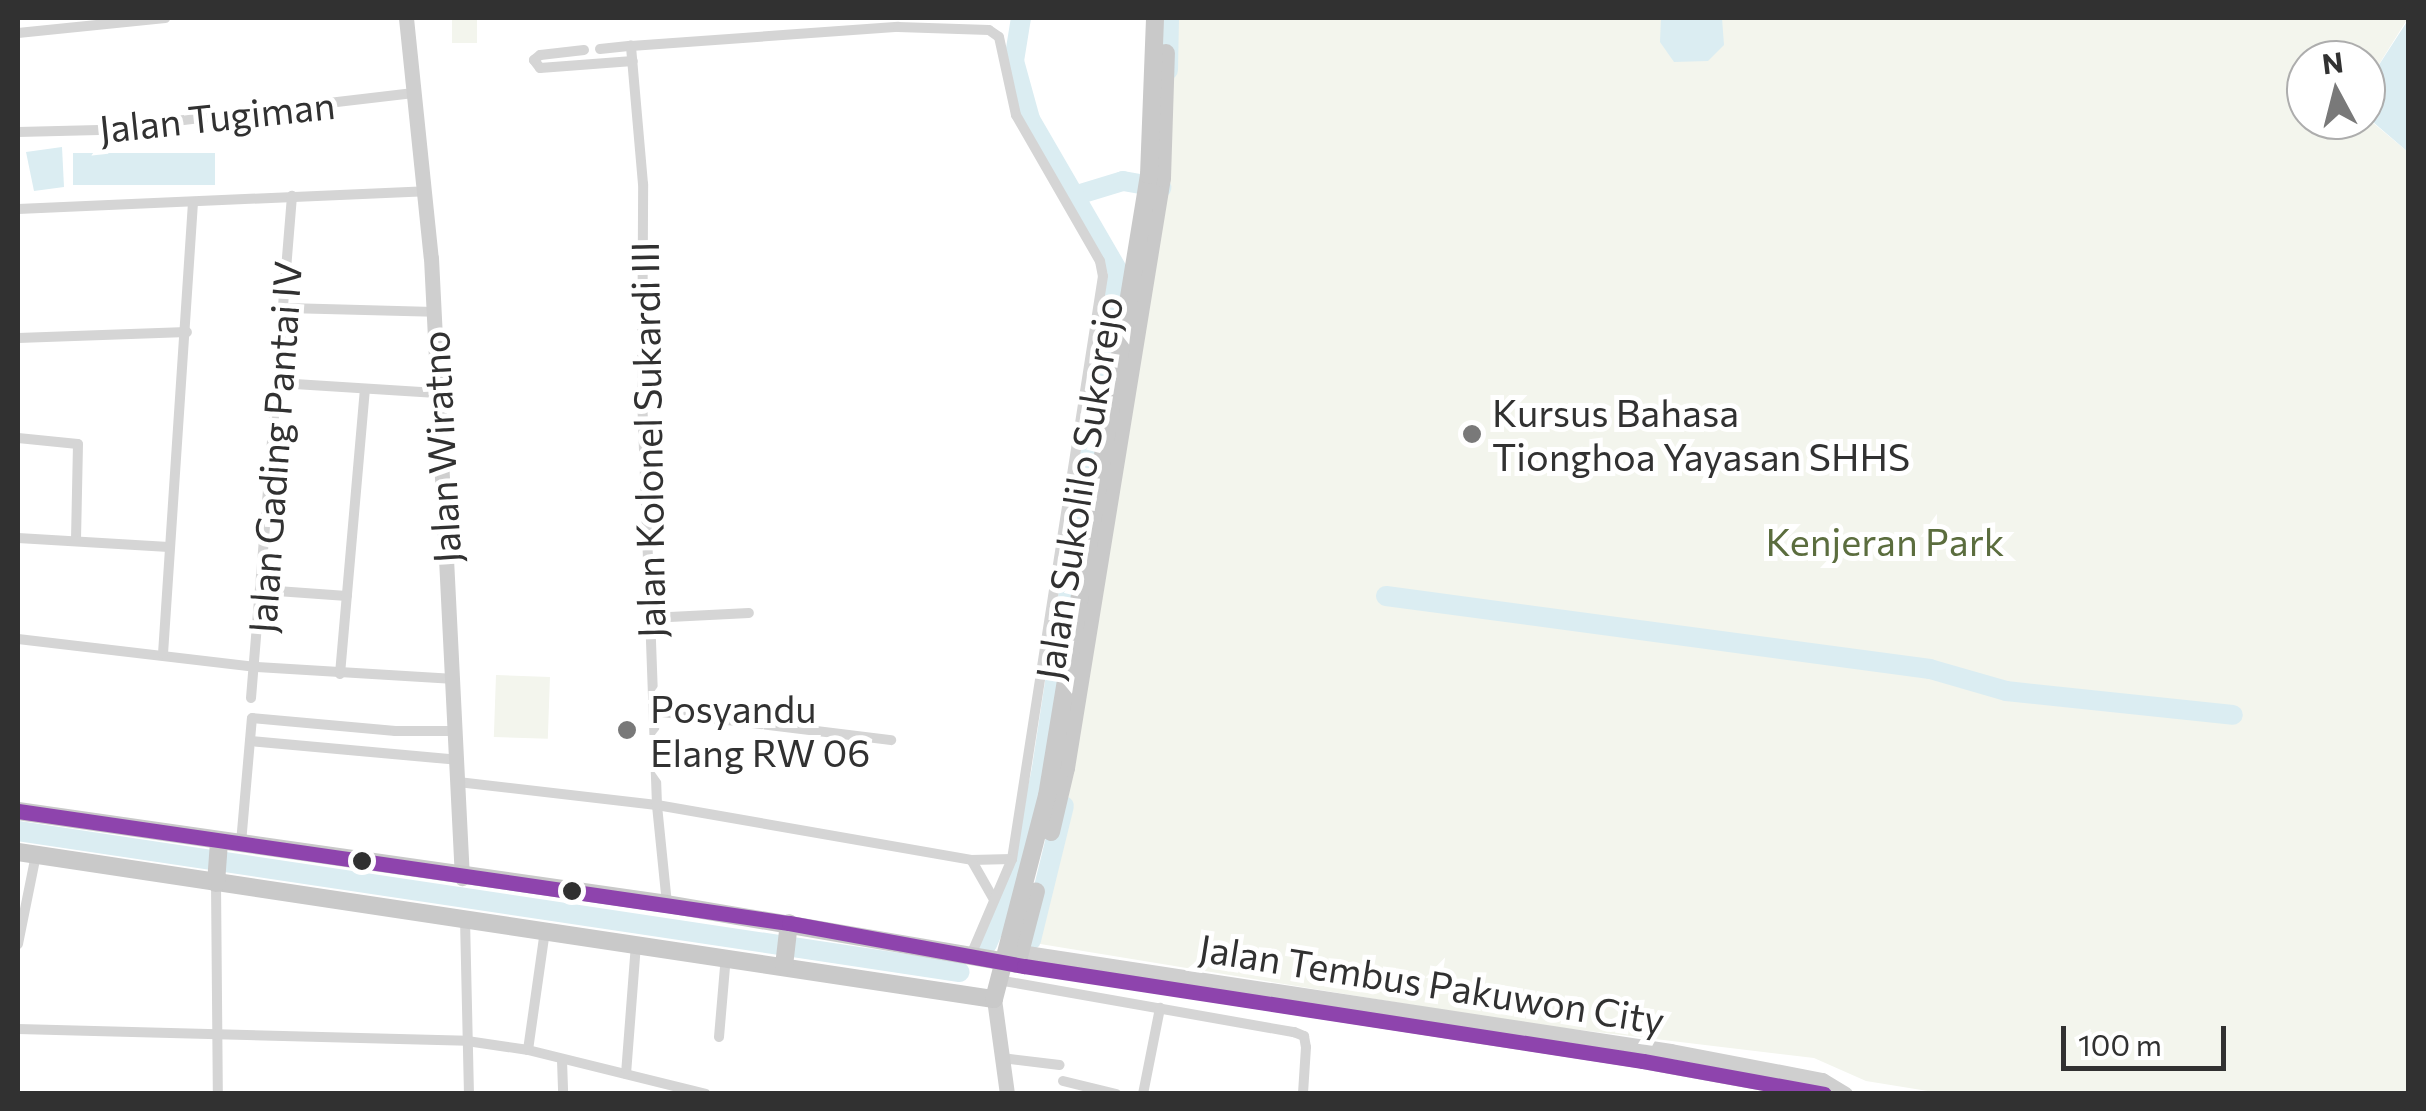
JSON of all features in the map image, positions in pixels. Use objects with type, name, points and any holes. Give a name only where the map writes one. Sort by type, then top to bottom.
[{"type":"main road","name":"Jalan Sukolilo Sukorejo","points":[[1154,18],[1155,176]]},
{"type":"main road","name":"Jalan Sukolilo Sukorejo","points":[[1006,968],[1066,768],[1076,652],[1155,176],[1164,18]]},
{"type":"main road","points":[[18,811],[462,878],[667,904],[972,953],[1006,968]]},
{"type":"main road","points":[[216,882],[219,843]]},
{"type":"main road","points":[[27,853],[784,964],[1006,968]]},
{"type":"main road","points":[[784,964],[789,925]]},
{"type":"street","points":[[18,33],[164,18]]},
{"type":"street","name":"Jalan Wiratno","points":[[406,18],[426,192],[434,312],[462,878]]},
{"type":"street","points":[[600,49],[898,28],[976,28],[996,34],[1016,115],[1100,261],[1104,276],[1012,859],[972,953]]},
{"type":"street","name":"Jalan Kolonel Sukardi III","points":[[632,46],[643,184],[642,405],[658,805],[667,904]]},
{"type":"street","points":[[584,50],[536,56],[534,64],[540,68],[632,60]]},
{"type":"street","name":"Jalan Tugiman","points":[[18,132],[99,130],[416,93]]},
{"type":"street","points":[[18,209],[426,192]]},
{"type":"street","name":"Jalan Gading Pantai IV","points":[[252,698],[292,196]]},
{"type":"street","points":[[162,654],[188,332],[192,202]]},
{"type":"street","points":[[286,308],[434,312]]},
{"type":"street","points":[[18,338],[188,332]]},
{"type":"street","points":[[279,383],[436,393]]},
{"type":"street","points":[[340,674],[365,391]]},
{"type":"street","points":[[18,438],[78,444],[76,542]]},
{"type":"street","points":[[18,538],[169,547]]},
{"type":"street","points":[[263,590],[347,596]]},
{"type":"street","points":[[650,618],[749,614]]},
{"type":"street","points":[[18,639],[256,667],[451,679]]},
{"type":"street","points":[[654,711],[891,740]]},
{"type":"street","points":[[241,846],[252,718],[394,731],[455,731]]},
{"type":"street","points":[[250,742],[457,760]]},
{"type":"street","points":[[458,782],[658,805],[971,860],[1012,859]]},
{"type":"street","points":[[18,944],[27,853]]},
{"type":"street","points":[[971,860],[993,898]]},
{"type":"street","points":[[216,882],[218,1094]]},
{"type":"street","points":[[464,918],[469,1094]]},
{"type":"street","points":[[528,1050],[545,930]]},
{"type":"street","points":[[626,1074],[636,944]]},
{"type":"street","points":[[720,1038],[726,956]]},
{"type":"street","points":[[1007,1094],[1002,1058],[1006,968],[1160,1008],[1304,1036],[1303,1094]]},
{"type":"street","name":"Jalan Tembus Pakuwon City","points":[[1006,968],[1643,1061],[1824,1094]]},
{"type":"street","name":"Jalan Tembus Pakuwon City","points":[[1006,968],[1672,1051],[1822,1080],[1845,1094]]},
{"type":"street","points":[[1144,1094],[1160,1008]]},
{"type":"street","points":[[18,1029],[466,1041],[528,1050],[706,1094]]},
{"type":"street","points":[[1002,1058],[1060,1064]]},
{"type":"street","points":[[562,1060],[563,1094]]},
{"type":"street","points":[[1063,1081],[1116,1094]]},
{"type":"green space","points":[[452,18],[477,18],[477,43],[452,43]]},
{"type":"green space","name":"Kenjeran Park","points":[[1165,18],[2408,18],[2386,53],[2386,40],[2286,40],[2286,140],[2386,140],[2386,134],[2408,152],[2408,1093],[1940,1093],[1866,1081],[1814,1058],[1522,1023],[1022,941],[1043,861],[1165,114]]},
{"type":"green space","points":[[496,675],[550,677],[548,739],[494,737]]},
{"type":"shaded area","points":[[1661,18],[1722,18],[1724,45],[1708,61],[1674,62],[1660,42]]},
{"type":"shaded area","points":[[2408,20],[2408,152],[2386,133],[2386,54]]},
{"type":"shaded area","points":[[62,147],[64,187],[34,191],[26,152]]},
{"type":"shaded area","points":[[73,153],[215,153],[215,185],[73,185]]},
{"type":"waterway","points":[[987,944],[1021,864],[1041,774],[1118,271],[1030,119],[1014,61],[1021,18]]},
{"type":"waterway","points":[[1168,70],[1169,18]]},
{"type":"waterway","points":[[1077,195],[1123,181],[1161,188]]},
{"type":"waterway","points":[[1386,596],[1930,669],[2006,691],[2233,715]]},
{"type":"waterway","points":[[1031,940],[1064,806]]},
{"type":"waterway","points":[[18,831],[959,972]]},
{"type":"transit line","points":[[18,811],[789,923],[1024,966],[1643,1061],[1824,1094]]},
{"type":"place","name":"Kursus Bahasa Tionghoa Yayasan SHHS","points":[[1472,434]]},
{"type":"place","name":"Posyandu Elang RW 06","points":[[627,730]]}]
